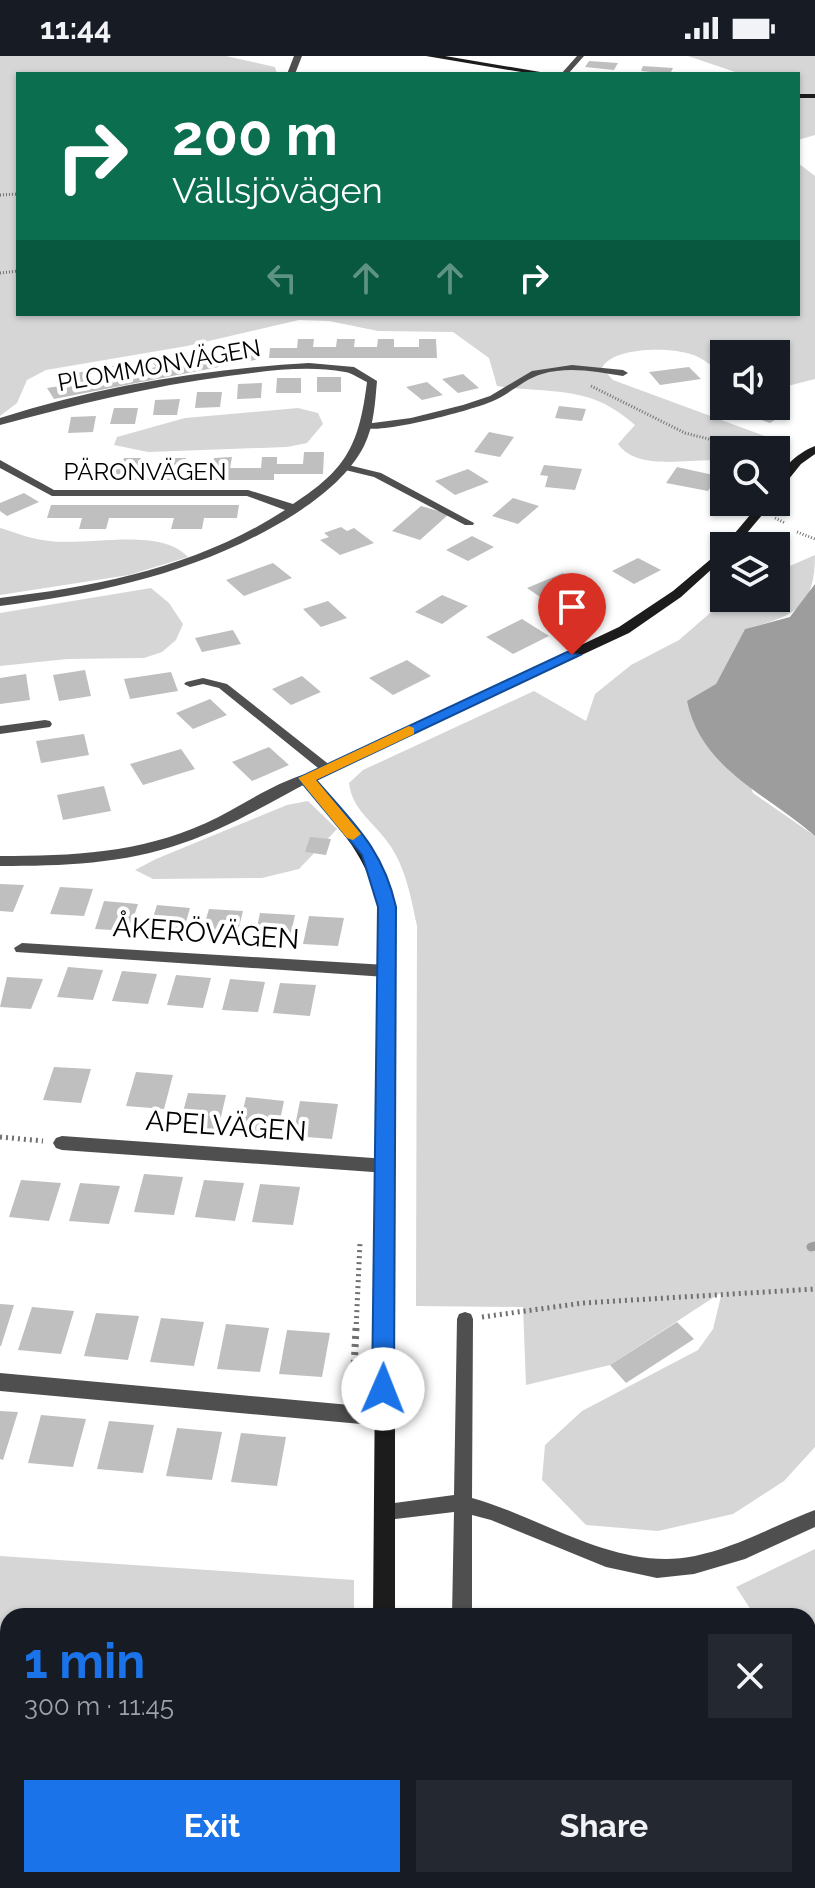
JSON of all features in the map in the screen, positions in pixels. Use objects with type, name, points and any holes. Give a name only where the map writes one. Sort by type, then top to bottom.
[{"type":"street","points":[[430,56],[535,72]]},
{"type":"street","name":"PLOMMONVÄGEN","points":[[0,422],[39,409],[235,370],[344,367],[368,375],[372,381],[365,427],[357,450],[344,467],[263,532],[185,565],[125,582],[0,602]]},
{"type":"street","points":[[790,471],[815,449]]},
{"type":"street","name":"PÄRONVÄGEN","points":[[0,463],[52,493],[248,493],[295,509]]},
{"type":"street","points":[[742,532],[755,516]]},
{"type":"street","points":[[0,861],[73,861],[144,850],[179,840],[624,630],[677,594],[710,565]]},
{"type":"street","points":[[0,730],[45,724]]},
{"type":"street","points":[[306,778],[370,854],[381,879],[387,907],[384,1608]]},
{"type":"street","name":"ÅKERÖVÄGEN","points":[[22,948],[386,971]]},
{"type":"street","name":"APELVÄGEN","points":[[62,1143],[387,1166]]},
{"type":"street","points":[[0,1382],[383,1417]]},
{"type":"lane","points":[[566,72],[581,56]]},
{"type":"lane","points":[[365,427],[384,426],[465,408],[491,399],[527,375],[559,367],[623,373]]},
{"type":"lane","points":[[344,467],[377,475],[469,523]]},
{"type":"lane","points":[[190,684],[203,681],[223,686],[327,769]]},
{"type":"lane","points":[[462,1608],[465,1319]]},
{"type":"lane","points":[[387,1512],[461,1503],[493,1512],[606,1558],[657,1569],[694,1565],[745,1550],[815,1518]]},
{"type":"path","points":[[559,367],[607,397],[685,433],[710,439]]},
{"type":"path","points":[[797,532],[815,539]]},
{"type":"path","points":[[0,1137],[62,1143]]},
{"type":"path","points":[[465,1319],[583,1303],[815,1289]]},
{"type":"shaded area","points":[[0,56],[226,56],[275,67],[276,72],[16,72],[16,316],[800,316],[800,165],[815,176],[815,379],[790,385],[790,340],[710,340],[710,365],[689,353],[646,350],[618,355],[602,368],[613,380],[710,416],[710,420],[721,420],[765,436],[710,436],[710,460],[653,461],[627,453],[618,444],[635,425],[618,412],[602,403],[570,393],[497,386],[489,358],[453,332],[378,331],[329,321],[299,320],[187,346],[46,370],[27,380],[17,403],[0,416]]},
{"type":"shaded area","points":[[688,56],[815,56],[815,135],[800,139],[800,72],[735,72]]},
{"type":"shaded area","points":[[298,408],[318,413],[323,424],[307,443],[287,447],[148,452],[114,445],[117,437],[185,418]]},
{"type":"shaded area","points":[[0,528],[59,542],[159,542],[175,547],[188,557],[129,575],[0,595]]},
{"type":"shaded area","points":[[815,555],[811,588],[806,599],[798,608],[776,620],[745,629],[716,684],[753,793],[815,836],[815,1447],[784,1481],[733,1514],[658,1531],[586,1525],[542,1480],[545,1445],[582,1411],[698,1350],[713,1329],[722,1292],[610,1365],[526,1385],[523,1307],[416,1306],[417,926],[400,863],[389,844],[354,801],[349,783],[363,770],[534,691],[586,721],[595,694],[631,665],[679,640],[711,612],[790,612],[790,566]]},
{"type":"shaded area","points":[[815,584],[815,836],[721,763],[695,725],[687,701],[716,684],[745,629],[790,617]]},
{"type":"shaded area","points":[[151,588],[169,603],[183,624],[176,640],[162,652],[144,658],[67,659],[0,666],[0,613]]},
{"type":"shaded area","points":[[308,801],[337,829],[299,869],[262,878],[153,879],[135,870],[287,805]]},
{"type":"shaded area","points":[[815,1549],[815,1608],[750,1608],[736,1587]]},
{"type":"shaded area","points":[[0,1556],[354,1580],[354,1608],[0,1608]]},
{"type":"building","points":[[589,61],[618,63],[614,70],[585,67]]},
{"type":"building","points":[[643,66],[673,68],[671,72],[641,71]]},
{"type":"building","points":[[298,339],[314,339],[313,347],[336,347],[337,339],[355,339],[354,347],[377,347],[378,339],[394,339],[394,347],[419,347],[419,339],[436,339],[437,358],[269,358],[270,348],[297,348]]},
{"type":"building","points":[[244,341],[260,359],[54,399],[47,388],[78,383],[72,374],[86,371],[92,380],[118,375],[112,366],[126,364],[132,372],[156,367],[150,359],[164,356],[170,365],[196,360],[190,351],[204,349],[211,357],[236,352],[229,344]]},
{"type":"building","points":[[689,367],[701,379],[660,385],[649,372]]},
{"type":"building","points":[[463,374],[479,388],[458,393],[442,379]]},
{"type":"building","points":[[317,377],[341,377],[341,392],[317,392]]},
{"type":"building","points":[[277,378],[301,378],[301,393],[276,393]]},
{"type":"building","points":[[427,382],[443,395],[422,400],[406,387]]},
{"type":"building","points":[[262,383],[261,398],[237,399],[238,384]]},
{"type":"building","points":[[197,392],[222,392],[220,407],[195,408]]},
{"type":"building","points":[[180,399],[177,415],[153,415],[155,400]]},
{"type":"building","points":[[559,406],[586,409],[582,421],[555,418]]},
{"type":"building","points":[[114,408],[138,408],[135,424],[110,424]]},
{"type":"building","points":[[96,416],[93,432],[68,433],[71,417]]},
{"type":"building","points":[[489,432],[514,437],[500,457],[474,452]]},
{"type":"building","points":[[304,452],[324,452],[323,474],[274,474],[274,480],[88,480],[91,469],[121,469],[124,458],[141,458],[138,468],[166,468],[168,458],[186,458],[184,468],[212,468],[214,458],[232,457],[230,468],[261,468],[262,457],[277,457],[277,464],[303,464]]},
{"type":"building","points":[[544,465],[582,469],[575,490],[545,487],[548,476],[540,475]]},
{"type":"building","points":[[677,467],[710,474],[708,491],[666,483]]},
{"type":"building","points":[[468,469],[489,482],[455,495],[435,481]]},
{"type":"building","points":[[24,493],[39,502],[7,516],[0,511],[0,503]]},
{"type":"building","points":[[513,498],[539,506],[518,524],[492,516]]},
{"type":"building","points":[[51,505],[239,505],[237,518],[204,518],[202,529],[171,529],[174,518],[109,518],[106,529],[79,529],[82,518],[47,518]]},
{"type":"building","points":[[421,506],[449,514],[420,540],[392,531]]},
{"type":"building","points":[[341,527],[347,531],[354,528],[374,543],[340,555],[320,540],[329,537],[324,533]]},
{"type":"building","points":[[472,536],[494,547],[468,561],[446,550]]},
{"type":"building","points":[[638,558],[661,570],[634,584],[612,571]]},
{"type":"building","points":[[273,563],[292,578],[244,596],[226,580]]},
{"type":"building","points":[[563,573],[578,583],[562,590],[569,594],[549,603],[527,588]]},
{"type":"building","points":[[442,595],[468,606],[442,624],[415,612]]},
{"type":"building","points":[[328,601],[347,618],[321,627],[303,609]]},
{"type":"building","points":[[522,619],[549,636],[513,654],[486,637]]},
{"type":"building","points":[[233,630],[241,644],[202,652],[195,638]]},
{"type":"building","points":[[407,660],[431,676],[393,695],[369,678]]},
{"type":"building","points":[[85,670],[91,696],[59,701],[53,675]]},
{"type":"building","points":[[171,672],[178,691],[130,699],[124,679]]},
{"type":"building","points":[[26,674],[30,700],[0,704],[0,678]]},
{"type":"building","points":[[302,676],[321,692],[291,705],[272,689]]},
{"type":"building","points":[[210,699],[227,715],[193,729],[176,713]]},
{"type":"building","points":[[84,734],[89,755],[41,763],[36,741]]},
{"type":"building","points":[[269,747],[289,765],[252,781],[232,762]]},
{"type":"building","points":[[181,749],[195,769],[143,785],[130,764]]},
{"type":"building","points":[[104,786],[111,811],[63,820],[57,795]]},
{"type":"building","points":[[310,837],[331,839],[326,855],[305,852]]},
{"type":"building","points":[[0,884],[24,885],[13,912],[0,911]]},
{"type":"building","points":[[60,887],[93,889],[84,916],[50,914]]},
{"type":"building","points":[[104,901],[138,904],[129,931],[95,929]]},
{"type":"building","points":[[157,905],[190,908],[182,936],[148,933]]},
{"type":"building","points":[[209,909],[243,911],[236,939],[201,936]]},
{"type":"building","points":[[260,913],[295,915],[289,943],[254,941]]},
{"type":"building","points":[[309,916],[344,918],[338,946],[303,944]]},
{"type":"building","points":[[68,967],[103,970],[93,1000],[57,997]]},
{"type":"building","points":[[122,971],[157,974],[148,1004],[112,1001]]},
{"type":"building","points":[[176,975],[211,978],[203,1008],[167,1005]]},
{"type":"building","points":[[7,977],[43,979],[31,1009],[0,1007]]},
{"type":"building","points":[[230,979],[265,982],[258,1012],[222,1010]]},
{"type":"building","points":[[280,983],[316,985],[310,1016],[273,1013]]},
{"type":"building","points":[[54,1067],[91,1069],[81,1103],[43,1100]]},
{"type":"building","points":[[136,1072],[173,1075],[164,1109],[126,1106]]},
{"type":"building","points":[[188,1093],[226,1095],[218,1130],[179,1127]]},
{"type":"building","points":[[246,1097],[284,1101],[277,1135],[238,1132]]},
{"type":"building","points":[[300,1101],[338,1104],[332,1139],[293,1136]]},
{"type":"building","points":[[144,1174],[183,1177],[174,1215],[134,1212]]},
{"type":"building","points":[[21,1180],[61,1183],[49,1221],[9,1217]]},
{"type":"building","points":[[204,1180],[244,1183],[235,1221],[195,1217]]},
{"type":"building","points":[[80,1183],[120,1186],[109,1224],[69,1221]]},
{"type":"building","points":[[260,1184],[300,1187],[293,1225],[252,1222]]},
{"type":"building","points":[[0,1304],[14,1305],[1,1346],[0,1346]]},
{"type":"building","points":[[32,1307],[74,1311],[61,1354],[18,1350]]},
{"type":"building","points":[[96,1313],[139,1316],[128,1360],[84,1356]]},
{"type":"building","points":[[161,1318],[204,1322],[194,1366],[150,1362]]},
{"type":"building","points":[[677,1322],[694,1339],[626,1383],[610,1365]]},
{"type":"building","points":[[226,1324],[269,1328],[260,1372],[217,1369]]},
{"type":"building","points":[[287,1330],[330,1333],[322,1377],[279,1374]]},
{"type":"building","points":[[0,1411],[18,1412],[3,1460],[0,1459]]},
{"type":"building","points":[[41,1415],[86,1419],[73,1467],[28,1463]]},
{"type":"building","points":[[109,1421],[154,1425],[143,1473],[97,1469]]},
{"type":"building","points":[[177,1428],[222,1432],[212,1480],[166,1476]]},
{"type":"building","points":[[241,1433],[286,1437],[277,1486],[231,1482]]},
{"type":"waterway","points":[[811,1247],[815,1246]]},
{"type":"slow traffic","points":[[353,834],[306,778],[409,731]]},
{"type":"route","points":[[383,1389],[388,1103],[387,907],[381,879],[370,854],[306,778],[572,655]]}]
